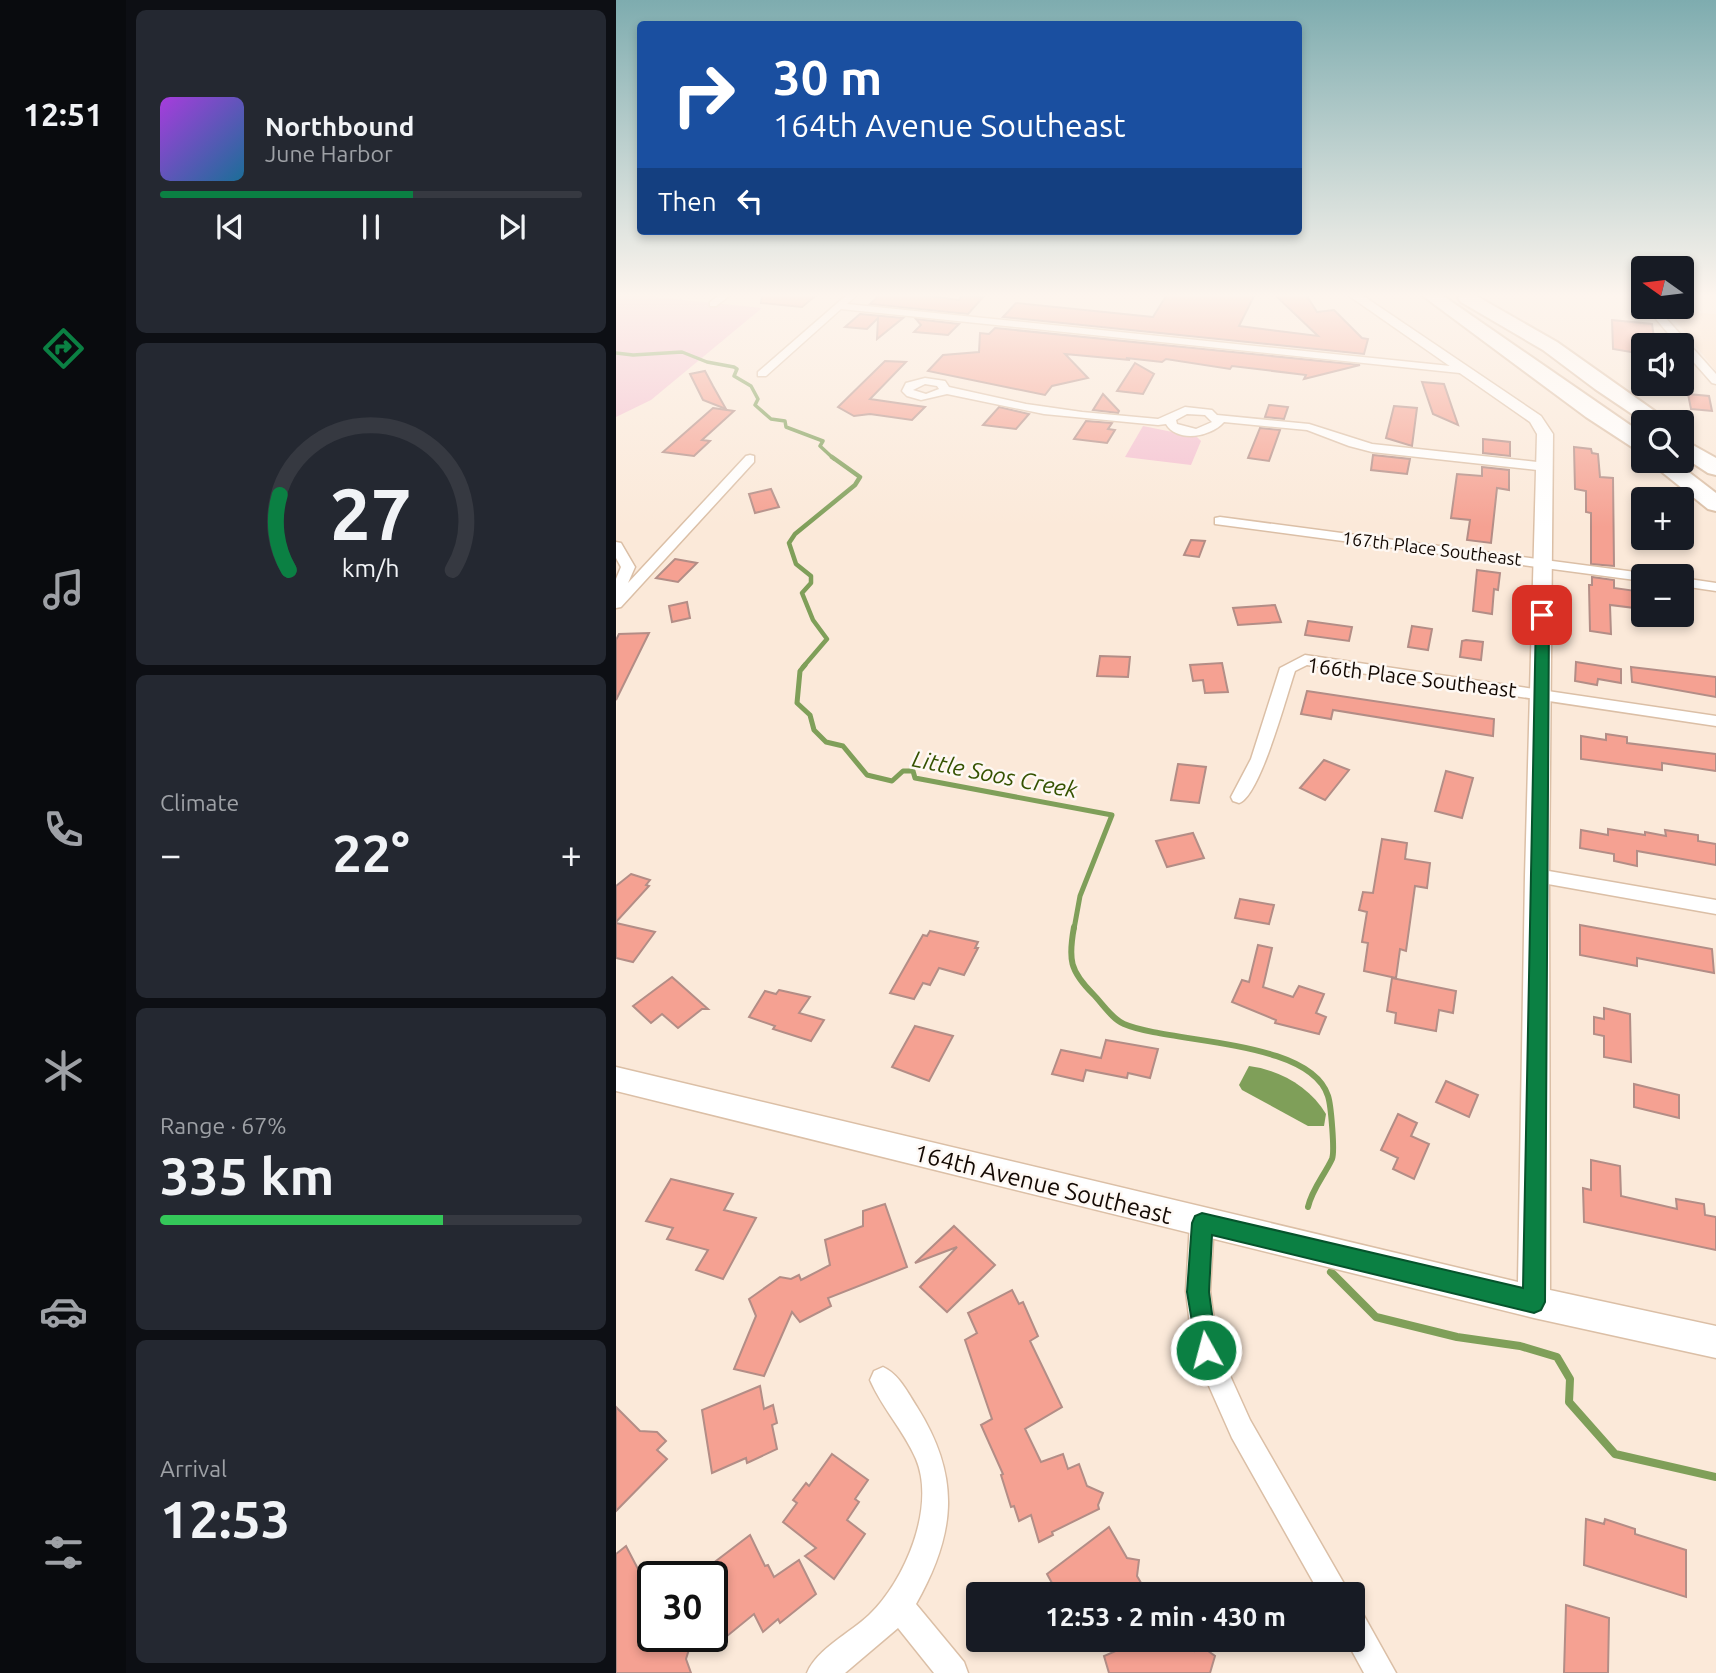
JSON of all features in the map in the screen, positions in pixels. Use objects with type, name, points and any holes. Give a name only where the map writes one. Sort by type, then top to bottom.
[{"type":"highway","points":[[1537,371],[1631,438]]},
{"type":"highway","points":[[1570,371],[1631,414]]},
{"type":"highway","points":[[1583,371],[1641,410]]},
{"type":"highway","points":[[1694,443],[1716,457]]},
{"type":"highway","points":[[1694,454],[1716,468]]},
{"type":"highway","points":[[1675,473],[1716,504]]},
{"type":"highway","points":[[1689,473],[1716,491]]},
{"type":"street","points":[[762,374],[765,371]]},
{"type":"street","points":[[1462,371],[1541,426],[1545,434],[1537,876],[1534,1302]]},
{"type":"street","points":[[944,390],[972,393],[1006,404],[1158,422],[1170,419],[1178,412],[1193,410],[1208,412],[1217,418],[1309,426],[1372,448],[1546,467]]},
{"type":"street","points":[[1170,419],[1172,426],[1177,429],[1199,432],[1216,425],[1217,418]]},
{"type":"street","points":[[616,604],[750,459]]},
{"type":"street","name":"167th Place Southeast","points":[[1220,521],[1631,575]]},
{"type":"street","points":[[616,546],[628,567],[616,594]]},
{"type":"street","points":[[1694,584],[1716,587]]},
{"type":"street","name":"166th Place Southeast","points":[[1240,797],[1259,759],[1289,668],[1305,660],[1716,721]]},
{"type":"street","points":[[1537,876],[1716,907]]},
{"type":"street","name":"164th Avenue Southeast","points":[[616,1079],[1202,1223],[1716,1342]]},
{"type":"street","points":[[1202,1223],[1198,1292],[1206,1350],[1241,1429],[1329,1582]]},
{"type":"street","points":[[822,1673],[898,1605],[924,1552],[936,1505],[932,1466],[917,1431],[883,1380]]},
{"type":"street","points":[[898,1605],[953,1673]]},
{"type":"street","points":[[1365,1645],[1381,1673]]},
{"type":"shaded area","points":[[616,371],[686,371],[651,400],[616,417]]},
{"type":"shaded area","points":[[1143,426],[1197,437],[1201,441],[1191,465],[1125,457]]},
{"type":"shaded area","points":[[1249,1066],[1272,1071],[1303,1088],[1326,1114],[1324,1126],[1308,1126],[1242,1090],[1239,1085]]},
{"type":"building","points":[[705,371],[726,409],[703,400],[690,374]]},
{"type":"building","points":[[875,371],[897,371],[870,399],[925,407],[912,420],[870,414],[854,416],[838,407]]},
{"type":"building","points":[[928,371],[1081,371],[1088,378],[1052,386],[1045,395]]},
{"type":"building","points":[[1130,371],[1149,371],[1154,374],[1143,394],[1117,391]]},
{"type":"building","points":[[1274,371],[1336,371],[1304,379],[1306,375]]},
{"type":"building","points":[[1422,382],[1444,384],[1458,425],[1433,414]]},
{"type":"building","points":[[1103,394],[1119,411],[1118,413],[1093,410]]},
{"type":"building","points":[[1688,396],[1709,396],[1712,411],[1691,409]]},
{"type":"building","points":[[1269,405],[1288,407],[1284,419],[1265,417]]},
{"type":"building","points":[[1394,406],[1417,408],[1412,446],[1386,438]]},
{"type":"building","points":[[999,407],[1029,414],[1016,429],[983,425]]},
{"type":"building","points":[[713,408],[734,411],[702,440],[710,441],[694,456],[663,452]]},
{"type":"building","points":[[1086,421],[1112,423],[1108,429],[1115,430],[1107,443],[1074,439]]},
{"type":"building","points":[[1260,428],[1280,430],[1269,461],[1248,458]]},
{"type":"building","points":[[1483,439],[1510,442],[1510,456],[1483,453]]},
{"type":"building","points":[[1574,447],[1591,449],[1592,453],[1598,454],[1600,477],[1613,478],[1614,566],[1591,564],[1591,513],[1586,512],[1586,491],[1575,489]]},
{"type":"building","points":[[1373,455],[1410,459],[1407,474],[1371,470]]},
{"type":"building","points":[[1482,467],[1509,470],[1509,490],[1497,488],[1491,543],[1467,540],[1470,520],[1451,518],[1457,474],[1482,476]]},
{"type":"building","points":[[771,489],[779,507],[755,513],[749,494]]},
{"type":"building","points":[[1191,540],[1205,541],[1199,557],[1184,555]]},
{"type":"building","points":[[675,559],[697,563],[678,582],[656,578]]},
{"type":"building","points":[[1477,570],[1500,573],[1498,590],[1494,589],[1492,614],[1473,611]]},
{"type":"building","points":[[1592,577],[1614,580],[1614,588],[1631,590],[1631,608],[1610,605],[1611,634],[1590,631],[1589,585],[1592,585]]},
{"type":"building","points":[[687,602],[690,618],[672,622],[669,606]]},
{"type":"building","points":[[1275,605],[1281,622],[1238,625],[1233,608]]},
{"type":"building","points":[[1308,621],[1352,627],[1349,641],[1305,635]]},
{"type":"building","points":[[1412,626],[1432,629],[1428,650],[1408,647]]},
{"type":"building","points":[[649,633],[616,700],[616,640],[619,634]]},
{"type":"building","points":[[1462,641],[1483,642],[1481,660],[1460,657]]},
{"type":"building","points":[[1100,656],[1130,657],[1128,677],[1097,676]]},
{"type":"building","points":[[1576,662],[1621,669],[1621,683],[1598,679],[1597,685],[1575,681]]},
{"type":"building","points":[[1222,663],[1228,692],[1205,693],[1203,680],[1193,681],[1190,665]]},
{"type":"building","points":[[1631,667],[1716,677],[1716,697],[1632,682]]},
{"type":"building","points":[[1307,691],[1494,719],[1493,736],[1333,710],[1331,719],[1301,714]]},
{"type":"building","points":[[1606,734],[1627,737],[1627,743],[1716,754],[1716,771],[1662,763],[1662,770],[1581,759],[1581,736],[1606,740]]},
{"type":"building","points":[[1324,760],[1349,770],[1325,800],[1300,788]]},
{"type":"building","points":[[1178,764],[1206,767],[1199,803],[1171,800]]},
{"type":"building","points":[[1446,771],[1473,778],[1462,818],[1435,811]]},
{"type":"building","points":[[1608,829],[1645,835],[1645,832],[1666,836],[1665,830],[1698,835],[1698,841],[1716,844],[1716,865],[1637,851],[1637,866],[1614,861],[1614,854],[1580,848],[1581,830],[1608,835]]},
{"type":"building","points":[[1193,833],[1204,858],[1167,867],[1156,841]]},
{"type":"building","points":[[1382,839],[1407,843],[1405,859],[1430,863],[1427,888],[1415,886],[1406,951],[1400,949],[1396,978],[1364,971],[1368,943],[1362,942],[1367,912],[1359,910],[1363,892],[1373,893]]},
{"type":"building","points":[[631,874],[650,880],[646,885],[649,886],[616,922],[616,886]]},
{"type":"building","points":[[1240,899],[1274,905],[1269,924],[1235,918]]},
{"type":"building","points":[[616,923],[655,932],[633,962],[616,958]]},
{"type":"building","points":[[1580,925],[1712,949],[1714,973],[1637,958],[1637,966],[1580,955]]},
{"type":"building","points":[[930,931],[978,942],[975,948],[978,948],[964,975],[939,968],[930,985],[923,983],[914,999],[890,993],[923,935],[927,936]]},
{"type":"building","points":[[1258,945],[1272,948],[1263,987],[1293,997],[1299,986],[1324,994],[1316,1013],[1326,1017],[1319,1034],[1275,1023],[1276,1020],[1232,1002],[1242,980],[1249,982]]},
{"type":"building","points":[[672,977],[708,1009],[702,1009],[678,1028],[662,1014],[651,1023],[633,1006]]},
{"type":"building","points":[[1392,978],[1456,991],[1453,1013],[1439,1010],[1436,1031],[1395,1023],[1396,1013],[1387,1011]]},
{"type":"building","points":[[779,990],[810,997],[799,1013],[824,1020],[811,1041],[773,1029],[775,1026],[749,1017],[765,991],[776,994]]},
{"type":"building","points":[[1604,1008],[1630,1014],[1631,1062],[1604,1057],[1604,1036],[1594,1034],[1594,1017],[1604,1019]]},
{"type":"building","points":[[915,1026],[953,1036],[929,1081],[892,1067]]},
{"type":"building","points":[[1106,1040],[1158,1049],[1150,1078],[1128,1073],[1127,1078],[1086,1070],[1083,1081],[1052,1074],[1061,1050],[1101,1058]]},
{"type":"building","points":[[1446,1081],[1478,1095],[1469,1117],[1436,1102]]},
{"type":"building","points":[[1634,1084],[1679,1095],[1679,1118],[1634,1107]]},
{"type":"building","points":[[1398,1114],[1417,1123],[1411,1136],[1429,1144],[1414,1179],[1393,1169],[1398,1158],[1381,1150]]},
{"type":"building","points":[[1591,1160],[1620,1166],[1621,1196],[1677,1209],[1676,1199],[1704,1204],[1705,1215],[1716,1217],[1716,1250],[1584,1222],[1583,1188],[1591,1190]]},
{"type":"building","points":[[671,1179],[733,1194],[724,1210],[756,1218],[723,1279],[696,1270],[708,1250],[667,1239],[673,1228],[646,1221]]},
{"type":"building","points":[[885,1204],[907,1267],[828,1298],[831,1306],[800,1322],[792,1312],[764,1376],[734,1369],[756,1316],[749,1299],[780,1277],[791,1279],[799,1275],[801,1280],[830,1265],[825,1240],[863,1226],[863,1211]]},
{"type":"building","points":[[954,1226],[995,1265],[947,1312],[920,1287],[957,1247],[915,1263]]},
{"type":"building","points":[[1012,1290],[1019,1304],[1023,1302],[1038,1336],[1030,1341],[1062,1407],[1025,1429],[1041,1462],[1063,1454],[1068,1469],[1079,1464],[1087,1486],[1103,1493],[1099,1509],[1052,1532],[1053,1535],[1039,1542],[1031,1515],[1019,1521],[1014,1506],[1011,1507],[1001,1475],[1003,1474],[981,1425],[992,1419],[965,1340],[977,1333],[968,1313]]},
{"type":"building","points":[[760,1386],[764,1409],[773,1405],[777,1423],[772,1425],[777,1449],[747,1463],[746,1458],[712,1473],[702,1410]]},
{"type":"building","points":[[616,1407],[640,1431],[657,1432],[666,1441],[657,1450],[667,1459],[616,1511]]},
{"type":"building","points":[[832,1454],[868,1480],[855,1499],[859,1502],[847,1520],[865,1534],[834,1579],[805,1556],[816,1548],[783,1522],[797,1503],[793,1500],[806,1483],[809,1486]]},
{"type":"building","points":[[1586,1519],[1604,1524],[1605,1519],[1635,1529],[1635,1534],[1686,1550],[1686,1597],[1584,1565]]},
{"type":"building","points":[[1109,1527],[1127,1558],[1139,1560],[1137,1576],[1140,1582],[1051,1582],[1047,1574]]},
{"type":"building","points":[[750,1535],[765,1566],[768,1565],[774,1577],[799,1560],[816,1594],[780,1623],[778,1619],[763,1632],[754,1614],[728,1635],[728,1561],[716,1561]]},
{"type":"building","points":[[626,1546],[637,1567],[637,1652],[688,1652],[686,1659],[691,1673],[616,1673],[616,1554]]},
{"type":"building","points":[[1566,1605],[1609,1618],[1608,1673],[1564,1673]]},
{"type":"building","points":[[1113,1652],[1210,1652],[1215,1656],[1210,1673],[1109,1673],[1104,1656]]},
{"type":"waterway","name":"Little Soos Creek","points":[[736,371],[734,376],[751,386],[758,399],[755,405],[771,419],[785,421],[786,427],[823,441],[820,446],[834,459]]},
{"type":"waterway","name":"Little Soos Creek","points":[[803,667],[827,639],[813,620],[802,593],[811,583],[811,576],[796,564],[789,543],[795,534],[855,485],[860,477],[832,457]]},
{"type":"waterway","name":"Little Soos Creek","points":[[805,665],[800,671],[797,703],[810,715],[814,730],[826,742],[843,746],[867,775],[892,781],[903,771],[913,771],[915,778],[1112,815],[1080,896],[1074,929]]},
{"type":"waterway","name":"Little Soos Creek","points":[[1074,927],[1071,957],[1075,971],[1085,986],[1120,1022],[1146,1030],[1268,1053],[1295,1064],[1316,1077],[1328,1096],[1333,1155],[1308,1207]]},
{"type":"waterway","name":"Little Soos Creek","points":[[1331,1272],[1376,1317],[1457,1337],[1520,1346],[1557,1357],[1570,1379],[1569,1402],[1615,1454],[1716,1477]]},
{"type":"route","points":[[1206,1350],[1198,1292],[1202,1223],[1534,1302],[1542,615]]}]
